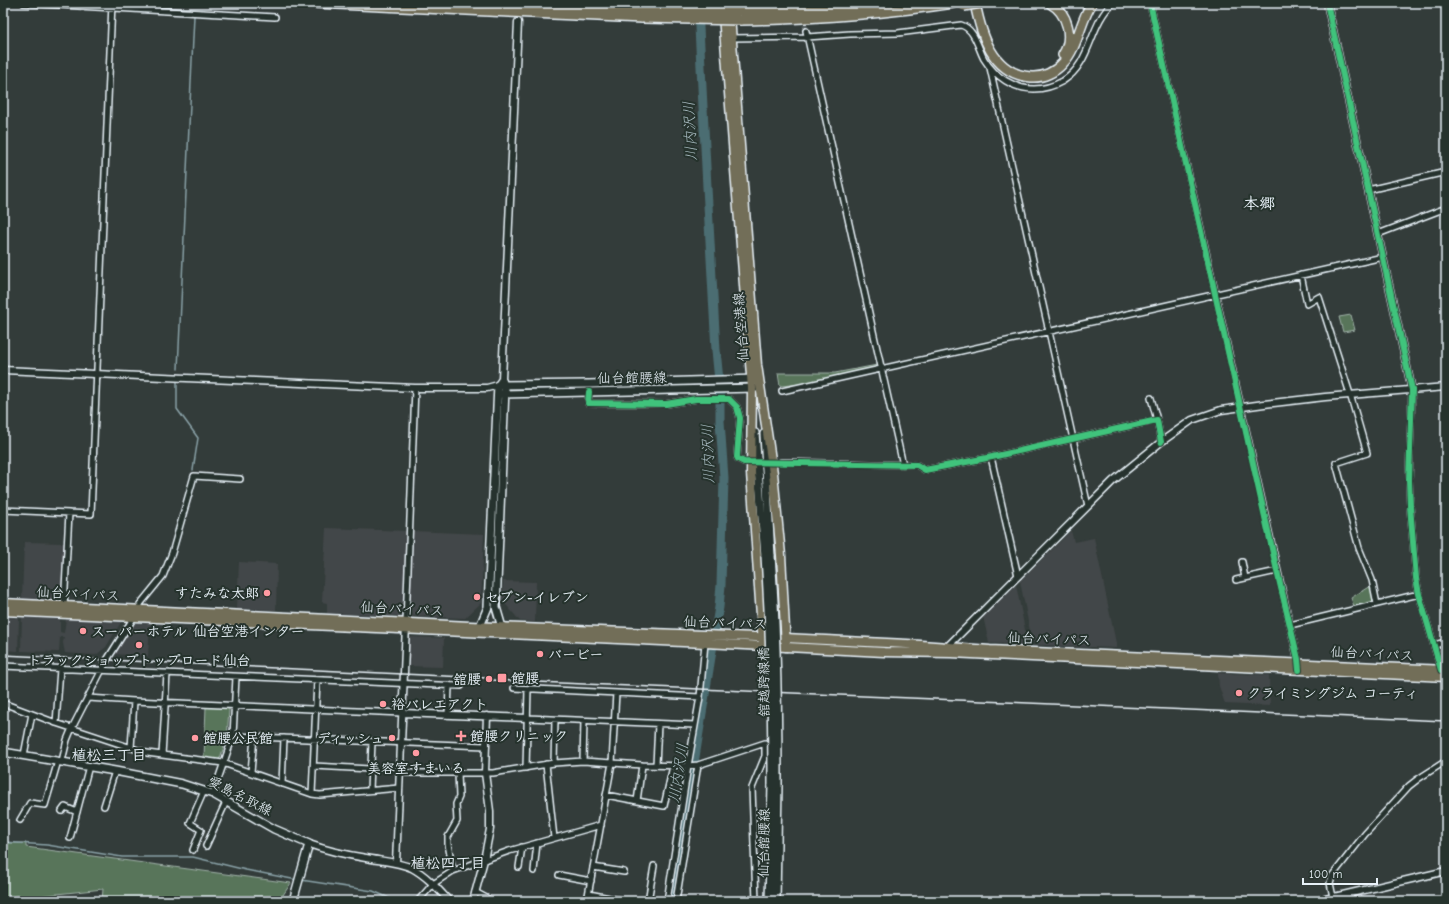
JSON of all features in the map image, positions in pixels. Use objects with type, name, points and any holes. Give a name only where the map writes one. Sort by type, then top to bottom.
[{"type":"highway","points":[[315,3],[642,14],[739,13],[806,10],[889,3]]},
{"type":"highway","points":[[490,3],[642,14],[700,11],[807,18],[902,10],[953,3]]},
{"type":"highway","points":[[739,13],[808,3]]},
{"type":"highway","points":[[975,3],[984,40],[997,60],[1013,73],[1033,77],[1047,75],[1064,63],[1072,48],[1084,16],[1092,3]]},
{"type":"highway","points":[[902,10],[929,11],[981,3],[990,37],[998,53],[1010,64],[1024,71],[1031,71],[1044,70],[1055,63],[1064,53],[1067,46],[1067,23],[1059,10],[1050,3]]},
{"type":"main road","name":"仙台空港線","points":[[722,3],[754,379],[756,388],[764,406],[773,473],[781,556],[786,647]]},
{"type":"main road","name":"仙台空港線","points":[[729,3],[754,379]]},
{"type":"main road","name":"仙台館腰線","points":[[502,383],[754,379]]},
{"type":"main road","points":[[480,630],[488,607],[502,383]]},
{"type":"main road","name":"仙台空港線","points":[[756,388],[752,406],[751,473],[763,646]]},
{"type":"main road","name":"仙台館腰線","points":[[501,394],[756,388]]},
{"type":"main road","points":[[501,394],[496,607],[503,631]]},
{"type":"main road","points":[[752,406],[768,556]]},
{"type":"main road","points":[[764,406],[768,556]]},
{"type":"main road","name":"舘越跨線橋","points":[[768,556],[776,618],[778,702],[775,785]]},
{"type":"main road","name":"仙台バイパス","points":[[3,603],[136,613]]},
{"type":"main road","name":"仙台バイパス","points":[[3,611],[136,613],[708,641],[762,637],[1299,667]]},
{"type":"main road","name":"仙台バイパス","points":[[718,640],[763,646],[884,652],[951,653],[1444,672]]},
{"type":"main road","name":"愛島名取線","points":[[3,752],[115,770],[165,780],[204,791],[213,794],[274,829],[309,844]]},
{"type":"main road","name":"仙台館腰線","points":[[769,901],[775,785]]},
{"type":"main road","name":"仙台館腰線","points":[[775,785],[776,901]]},
{"type":"main road","points":[[293,901],[309,844]]},
{"type":"street","points":[[24,3],[112,5],[275,17]]},
{"type":"street","points":[[731,38],[807,37],[898,33],[961,25],[966,26],[971,32],[984,59],[1000,77],[1008,83],[1025,88],[1043,89],[1058,84],[1073,73],[1079,66],[1087,53],[1105,10],[1113,3]]},
{"type":"street","points":[[1150,3],[1299,667]]},
{"type":"street","points":[[1327,3],[1412,390],[1409,480],[1411,522],[1418,594],[1444,672]]},
{"type":"street","points":[[3,510],[90,514],[112,5]]},
{"type":"street","points":[[3,370],[415,388],[487,388],[502,383],[518,22]]},
{"type":"street","points":[[806,31],[903,465]]},
{"type":"street","points":[[990,67],[1088,506]]},
{"type":"street","points":[[1368,190],[1446,172]]},
{"type":"street","points":[[1378,234],[1446,208]]},
{"type":"street","points":[[782,391],[1383,257]]},
{"type":"street","points":[[1301,275],[1307,303],[1319,297],[1367,453],[1336,463],[1359,548],[1372,580],[1377,604]]},
{"type":"street","points":[[947,647],[1114,481],[1161,442],[1192,420],[1221,410],[1241,407],[1350,394],[1446,387]]},
{"type":"street","points":[[396,863],[415,388]]},
{"type":"street","points":[[487,388],[501,394]]},
{"type":"street","points":[[589,392],[588,403],[666,404],[696,399],[726,398],[734,402],[739,411],[740,418],[737,457],[744,462]]},
{"type":"street","points":[[1152,398],[1161,442]]},
{"type":"street","points":[[781,462],[917,465],[925,470],[1157,420]]},
{"type":"street","points":[[991,457],[1018,576]]},
{"type":"street","points":[[20,820],[30,803],[45,805],[72,728],[109,656],[147,595],[163,576],[172,554],[194,476],[240,479]]},
{"type":"street","points":[[64,607],[68,513]]},
{"type":"street","points":[[1242,562],[1245,578]]},
{"type":"street","points":[[1236,580],[1277,571]]},
{"type":"street","points":[[1290,625],[1418,594]]},
{"type":"street","points":[[667,901],[708,641]]},
{"type":"street","points":[[1434,645],[1446,642]]},
{"type":"street","points":[[3,666],[461,686]]},
{"type":"street","points":[[56,723],[60,669]]},
{"type":"street","points":[[162,755],[167,674]]},
{"type":"street","points":[[213,794],[233,736],[236,677]]},
{"type":"street","points":[[312,794],[317,680]]},
{"type":"street","points":[[448,715],[449,686]]},
{"type":"street","points":[[514,688],[700,696]]},
{"type":"street","points":[[526,768],[528,689]]},
{"type":"street","points":[[587,901],[612,763],[616,693]]},
{"type":"street","points":[[88,698],[316,710],[695,725]]},
{"type":"street","points":[[131,748],[134,701]]},
{"type":"street","points":[[3,703],[56,723],[147,753],[223,763],[312,794],[320,795],[399,788]]},
{"type":"street","points":[[24,755],[32,714]]},
{"type":"street","points":[[473,901],[484,860],[490,820],[484,773],[487,716]]},
{"type":"street","points":[[554,763],[555,720]]},
{"type":"street","points":[[584,721],[584,761]]},
{"type":"street","points":[[656,765],[658,724]]},
{"type":"street","points":[[233,736],[486,746]]},
{"type":"street","points":[[251,772],[254,737]]},
{"type":"street","points":[[282,784],[284,738]]},
{"type":"street","points":[[370,790],[372,742]]},
{"type":"street","points":[[400,773],[484,773],[554,763],[584,761],[642,765],[689,766],[698,765],[765,743],[765,756],[752,788],[756,901]]},
{"type":"street","points":[[1333,897],[1330,883],[1332,876],[1354,846],[1409,786],[1446,761]]},
{"type":"street","points":[[546,764],[554,838]]},
{"type":"street","points":[[637,801],[642,765]]},
{"type":"street","points":[[676,901],[698,765]]},
{"type":"street","points":[[70,838],[90,766]]},
{"type":"street","points":[[314,766],[370,769]]},
{"type":"street","points":[[606,795],[664,806],[673,766]]},
{"type":"street","points":[[104,806],[115,770]]},
{"type":"street","points":[[453,871],[448,837],[457,821],[456,804],[459,797],[458,773]]},
{"type":"street","points":[[193,850],[201,830],[190,824],[204,791]]},
{"type":"street","points":[[206,846],[226,802]]},
{"type":"street","points":[[62,811],[65,807],[77,812]]},
{"type":"street","points":[[418,901],[433,884],[453,871],[522,847],[601,825]]},
{"type":"street","points":[[534,871],[537,843]]},
{"type":"street","points":[[309,844],[347,855],[396,863],[410,868],[433,884],[449,901]]},
{"type":"street","points":[[519,867],[522,847]]},
{"type":"street","points":[[648,901],[654,866]]},
{"type":"street","points":[[593,867],[624,872]]},
{"type":"street","points":[[1317,901],[1446,871]]},
{"type":"street","points":[[559,875],[591,881]]},
{"type":"street","points":[[475,892],[492,901]]},
{"type":"street","points":[[589,894],[620,898]]},
{"type":"shaded area","points":[[326,528],[406,531],[402,616],[327,613],[327,603],[322,602]]},
{"type":"shaded area","points":[[411,531],[484,534],[481,603],[465,618],[408,616]]},
{"type":"shaded area","points":[[1071,531],[1074,542],[1094,538],[1117,648],[1035,645],[1031,636],[1020,581]]},
{"type":"shaded area","points":[[24,542],[64,543],[63,582],[60,600],[22,599]]},
{"type":"shaded area","points":[[239,562],[277,564],[276,610],[237,609]]},
{"type":"shaded area","points":[[503,581],[536,582],[535,622],[520,621],[502,600]]},
{"type":"shaded area","points":[[1016,585],[1028,645],[989,643],[983,616]]},
{"type":"shaded area","points":[[3,617],[19,618],[18,651],[3,650]]},
{"type":"shaded area","points":[[22,617],[60,619],[60,632],[64,633],[66,619],[121,622],[106,647],[96,655],[65,653],[63,643],[64,637],[60,637],[59,652],[21,651]]},
{"type":"shaded area","points":[[132,623],[150,623],[148,656],[113,654]]},
{"type":"shaded area","points":[[409,637],[444,638],[443,667],[408,666]]},
{"type":"shaded area","points":[[1446,644],[1446,664],[1441,664],[1437,649],[1440,645]]},
{"type":"shaded area","points":[[1218,673],[1269,675],[1270,706],[1225,704],[1219,686]]},
{"type":"green space","points":[[1351,315],[1355,330],[1343,332],[1339,317]]},
{"type":"green space","points":[[877,365],[878,367],[804,384],[780,386],[778,373],[835,373]]},
{"type":"green space","points":[[1370,586],[1375,599],[1373,602],[1354,606],[1351,598]]},
{"type":"green space","points":[[206,707],[227,707],[229,709],[227,738],[218,760],[204,757]]},
{"type":"green space","points":[[3,843],[26,843],[26,847],[291,883],[279,901],[102,901],[103,889],[38,896],[16,896],[15,901],[3,901]]},
{"type":"waterway","name":"川内沢川","points":[[672,901],[719,607],[724,478],[697,3]]},
{"type":"waterway","points":[[178,369],[194,16]]},
{"type":"waterway","points":[[177,381],[177,409],[198,438],[193,470]]},
{"type":"waterway","points":[[3,842],[47,845],[122,857],[193,857],[246,870],[297,880]]},
{"type":"waterway","points":[[301,880],[373,891],[396,901]]},
{"type":"tunnel","points":[[800,3],[806,31]]},
{"type":"tunnel","points":[[755,462],[781,462]]},
{"type":"railway","points":[[3,655],[487,678]]},
{"type":"railway","points":[[490,680],[1446,721]]},
{"type":"cycle path","points":[[1150,3],[1298,659],[1299,670]]},
{"type":"cycle path","points":[[1327,3],[1412,390],[1409,480],[1416,578],[1419,594],[1441,670]]},
{"type":"cycle path","points":[[589,392],[588,403],[666,404],[696,399],[729,399],[737,407],[740,418],[737,457],[744,462],[917,465],[925,470],[992,457],[1157,420],[1161,442]]},
{"type":"place","name":"すたみな太郎","points":[[267,593]]},
{"type":"place","name":"セブン-イレブン","points":[[477,597]]},
{"type":"place","name":"スーパーホテル 仙台空港インター","points":[[83,631]]},
{"type":"place","name":"トラックショップトップロード仙台","points":[[139,645]]},
{"type":"place","name":"バービー","points":[[540,654]]},
{"type":"place","name":"館腰","points":[[502,678]]},
{"type":"place","name":"舘腰","points":[[489,679]]},
{"type":"place","name":"クライミングジム コーティ","points":[[1239,693]]},
{"type":"place","name":"裕バレエアクト","points":[[383,704]]},
{"type":"place","name":"館腰クリニック","points":[[461,736]]},
{"type":"place","name":"館腰公民館","points":[[195,738]]},
{"type":"place","name":"ディッシュ","points":[[392,738]]},
{"type":"place","name":"美容室すまいる","points":[[416,753]]},
{"type":"district","name":"本郷","points":[[1259,204]]},
{"type":"district","name":"植松三丁目","points":[[109,755]]},
{"type":"district","name":"植松四丁目","points":[[448,863]]}]
